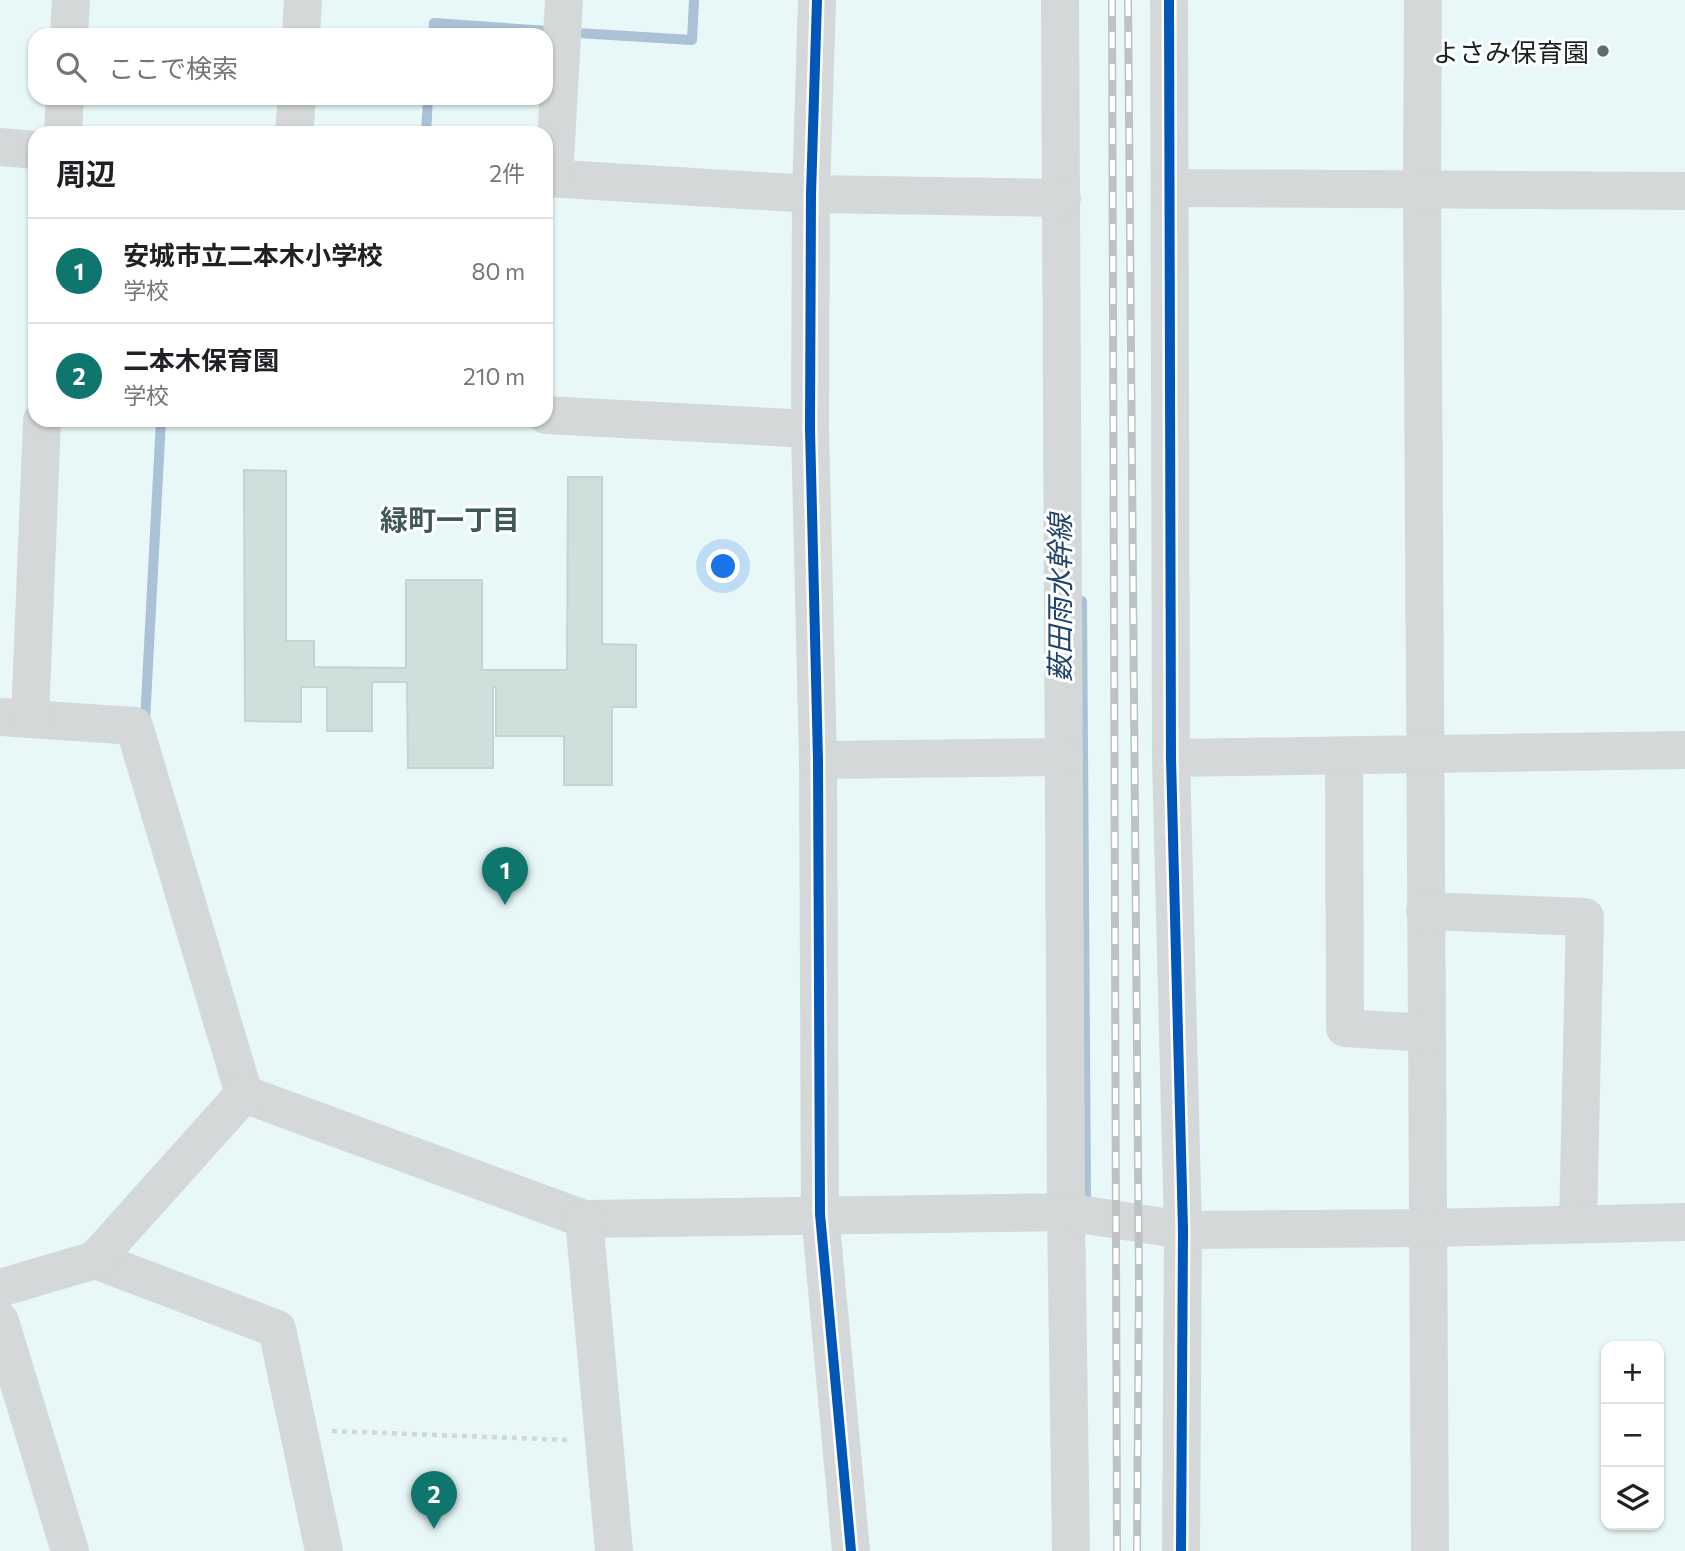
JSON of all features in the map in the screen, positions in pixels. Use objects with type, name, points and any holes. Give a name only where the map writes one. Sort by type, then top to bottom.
[{"type":"street","points":[[69,28],[71,0]]},
{"type":"street","points":[[301,28],[303,0]]},
{"type":"street","points":[[553,140],[564,0]]},
{"type":"street","points":[[817,0],[811,194],[810,429],[818,760],[820,1214],[850,1551]]},
{"type":"street","points":[[1060,0],[1066,1212],[1071,1551]]},
{"type":"street","points":[[1169,0],[1171,758],[1183,1230],[1181,1551]]},
{"type":"street","points":[[1423,0],[1424,754],[1430,1551]]},
{"type":"street","points":[[63,126],[65,105]]},
{"type":"street","points":[[295,126],[296,105]]},
{"type":"street","points":[[0,147],[28,149]]},
{"type":"street","points":[[553,178],[811,194],[1062,198]]},
{"type":"street","points":[[1170,188],[1685,191]]},
{"type":"street","points":[[553,415],[810,429]]},
{"type":"street","points":[[41,427],[15,718],[134,726],[244,1094]]},
{"type":"street","points":[[1171,758],[1685,750]]},
{"type":"street","points":[[1344,756],[1345,1028],[1426,1033]]},
{"type":"street","points":[[818,760],[1064,757]]},
{"type":"street","points":[[1425,911],[1585,916],[1578,1223]]},
{"type":"street","points":[[244,1094],[584,1219],[1066,1212],[1183,1230],[1685,1222]]},
{"type":"street","points":[[0,1288],[95,1259],[244,1094]]},
{"type":"street","points":[[584,1219],[614,1551]]},
{"type":"street","points":[[95,1259],[277,1329],[324,1551]]},
{"type":"street","points":[[0,1321],[70,1551]]},
{"type":"path","points":[[298,1430],[604,1441]]},
{"type":"building","points":[[244,470],[286,471],[286,641],[314,641],[314,667],[406,668],[406,580],[482,580],[482,670],[567,670],[568,477],[602,477],[602,644],[636,645],[636,707],[612,707],[612,785],[564,785],[564,736],[496,736],[496,687],[493,687],[493,768],[408,768],[407,682],[372,682],[372,731],[327,731],[327,687],[301,687],[301,722],[245,721]]},
{"type":"waterway","points":[[578,33],[692,40],[694,0]]},
{"type":"waterway","points":[[434,28],[434,23],[505,28]]},
{"type":"waterway","points":[[426,126],[428,105]]},
{"type":"waterway","points":[[145,721],[161,427]]},
{"type":"waterway","name":"薮田雨水幹線","points":[[1082,601],[1086,1195]]},
{"type":"railway","points":[[1112,0],[1117,1551]]},
{"type":"railway","points":[[1128,0],[1139,1282],[1137,1551]]},
{"type":"cycle path","points":[[817,0],[811,194],[810,429],[818,760],[820,1214],[851,1551]]},
{"type":"cycle path","points":[[1169,0],[1171,758],[1183,1230],[1181,1551]]},
{"type":"place","name":"よさみ保育園","points":[[1603,51]]},
{"type":"place","name":"安城市立二本木小学校","points":[[505,905]]},
{"type":"place","name":"二本木保育園","points":[[434,1529]]},
{"type":"district","name":"緑町一丁目","points":[[450,519]]}]
